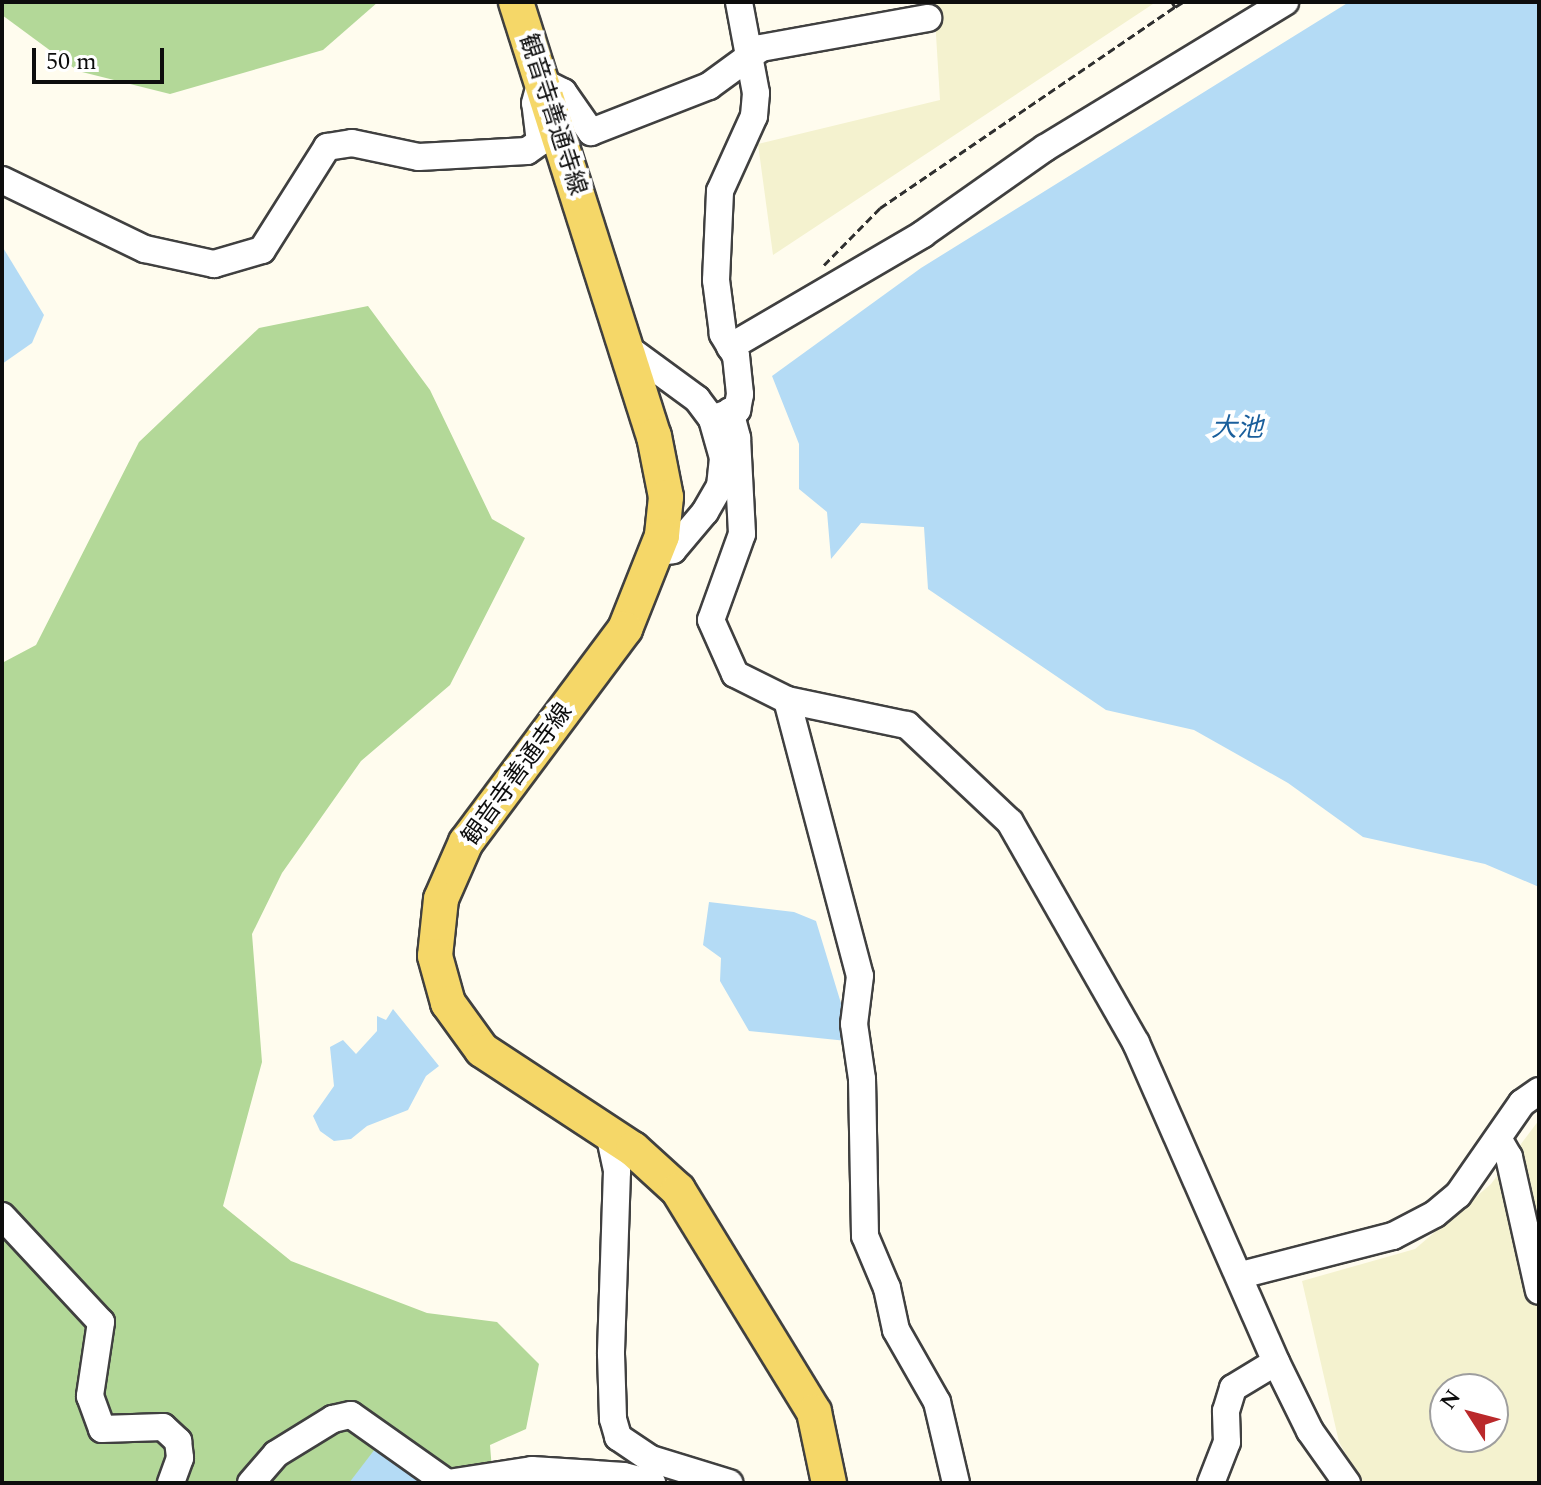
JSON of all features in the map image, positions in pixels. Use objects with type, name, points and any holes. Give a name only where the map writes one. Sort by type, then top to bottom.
[{"type":"main road","name":"観音寺善通寺線","points":[[516,2],[626,347],[666,497],[656,553],[625,629],[466,842],[441,899],[434,929],[444,994],[482,1050],[609,1133],[678,1190],[702,1223],[814,1412],[829,1483]]},
{"type":"street","points":[[721,415],[737,410],[740,394],[730,347],[723,334],[716,280],[721,258],[717,219],[729,165],[754,116],[751,60],[739,2]]},
{"type":"street","points":[[730,347],[923,234],[1045,148],[1285,2]]},
{"type":"street","points":[[2,180],[145,249],[214,264],[262,250],[327,147],[352,143],[419,157],[527,151],[540,142],[535,103],[541,81],[563,92],[591,132],[709,86],[751,60],[761,48],[928,18]]},
{"type":"street","points":[[626,347],[721,415],[737,438],[742,534],[711,620],[735,674],[787,700],[907,725],[1010,822],[1136,1043],[1171,1118],[1193,1182],[1241,1275],[1276,1362],[1310,1431],[1347,1483]]},
{"type":"street","points":[[656,553],[673,550],[720,486],[723,458],[721,415]]},
{"type":"street","points":[[787,700],[860,976],[854,1024],[862,1079],[865,1236],[887,1288],[896,1330],[937,1402],[956,1483]]},
{"type":"street","points":[[1241,1275],[1393,1236],[1435,1214],[1458,1195],[1522,1103],[1539,1091]]},
{"type":"street","points":[[609,1133],[617,1171],[611,1354],[613,1419],[618,1437],[651,1459],[729,1483]]},
{"type":"street","points":[[1499,1140],[1509,1157],[1539,1291]]},
{"type":"street","points":[[2,1216],[22,1232],[101,1322],[90,1396],[102,1429],[163,1427],[178,1441],[180,1458],[171,1483]]},
{"type":"street","points":[[1211,1483],[1227,1442],[1226,1411],[1233,1388],[1276,1362]]},
{"type":"street","points":[[251,1483],[276,1454],[333,1419],[351,1415],[448,1483],[532,1470],[624,1476],[652,1483]]},
{"type":"path","points":[[1172,2],[1175,7]]},
{"type":"path","points":[[814,275],[880,208],[1183,2]]},
{"type":"shaded area","points":[[934,2],[1156,2],[773,255],[758,144],[940,100]]},
{"type":"shaded area","points":[[1539,1120],[1539,1483],[1362,1483],[1339,1442],[1302,1281],[1415,1249],[1491,1184]]},
{"type":"green space","points":[[2,2],[378,2],[323,50],[170,94],[78,71],[2,15]]},
{"type":"green space","points":[[368,306],[430,390],[492,519],[525,538],[450,685],[361,761],[282,873],[252,934],[262,1062],[223,1206],[291,1261],[427,1313],[497,1322],[539,1364],[526,1429],[490,1445],[493,1483],[2,1483],[2,663],[36,645],[139,442],[259,328]]},
{"type":"water","name":"大池","points":[[1349,2],[1539,2],[1539,887],[1485,864],[1363,837],[1288,783],[1194,730],[1106,710],[928,589],[924,527],[861,523],[831,559],[827,512],[799,489],[799,444],[772,376],[921,268]]},
{"type":"water","points":[[2,246],[44,315],[32,343],[2,364]]},
{"type":"water","points":[[709,902],[794,912],[816,921],[847,1023],[847,1041],[749,1031],[720,981],[721,958],[703,945]]},
{"type":"water","points":[[393,1009],[439,1066],[426,1076],[408,1110],[367,1126],[351,1139],[334,1141],[320,1131],[313,1116],[334,1086],[330,1047],[343,1040],[356,1054],[377,1031],[377,1016],[386,1020]]},
{"type":"water","points":[[375,1449],[424,1483],[349,1483]]}]
